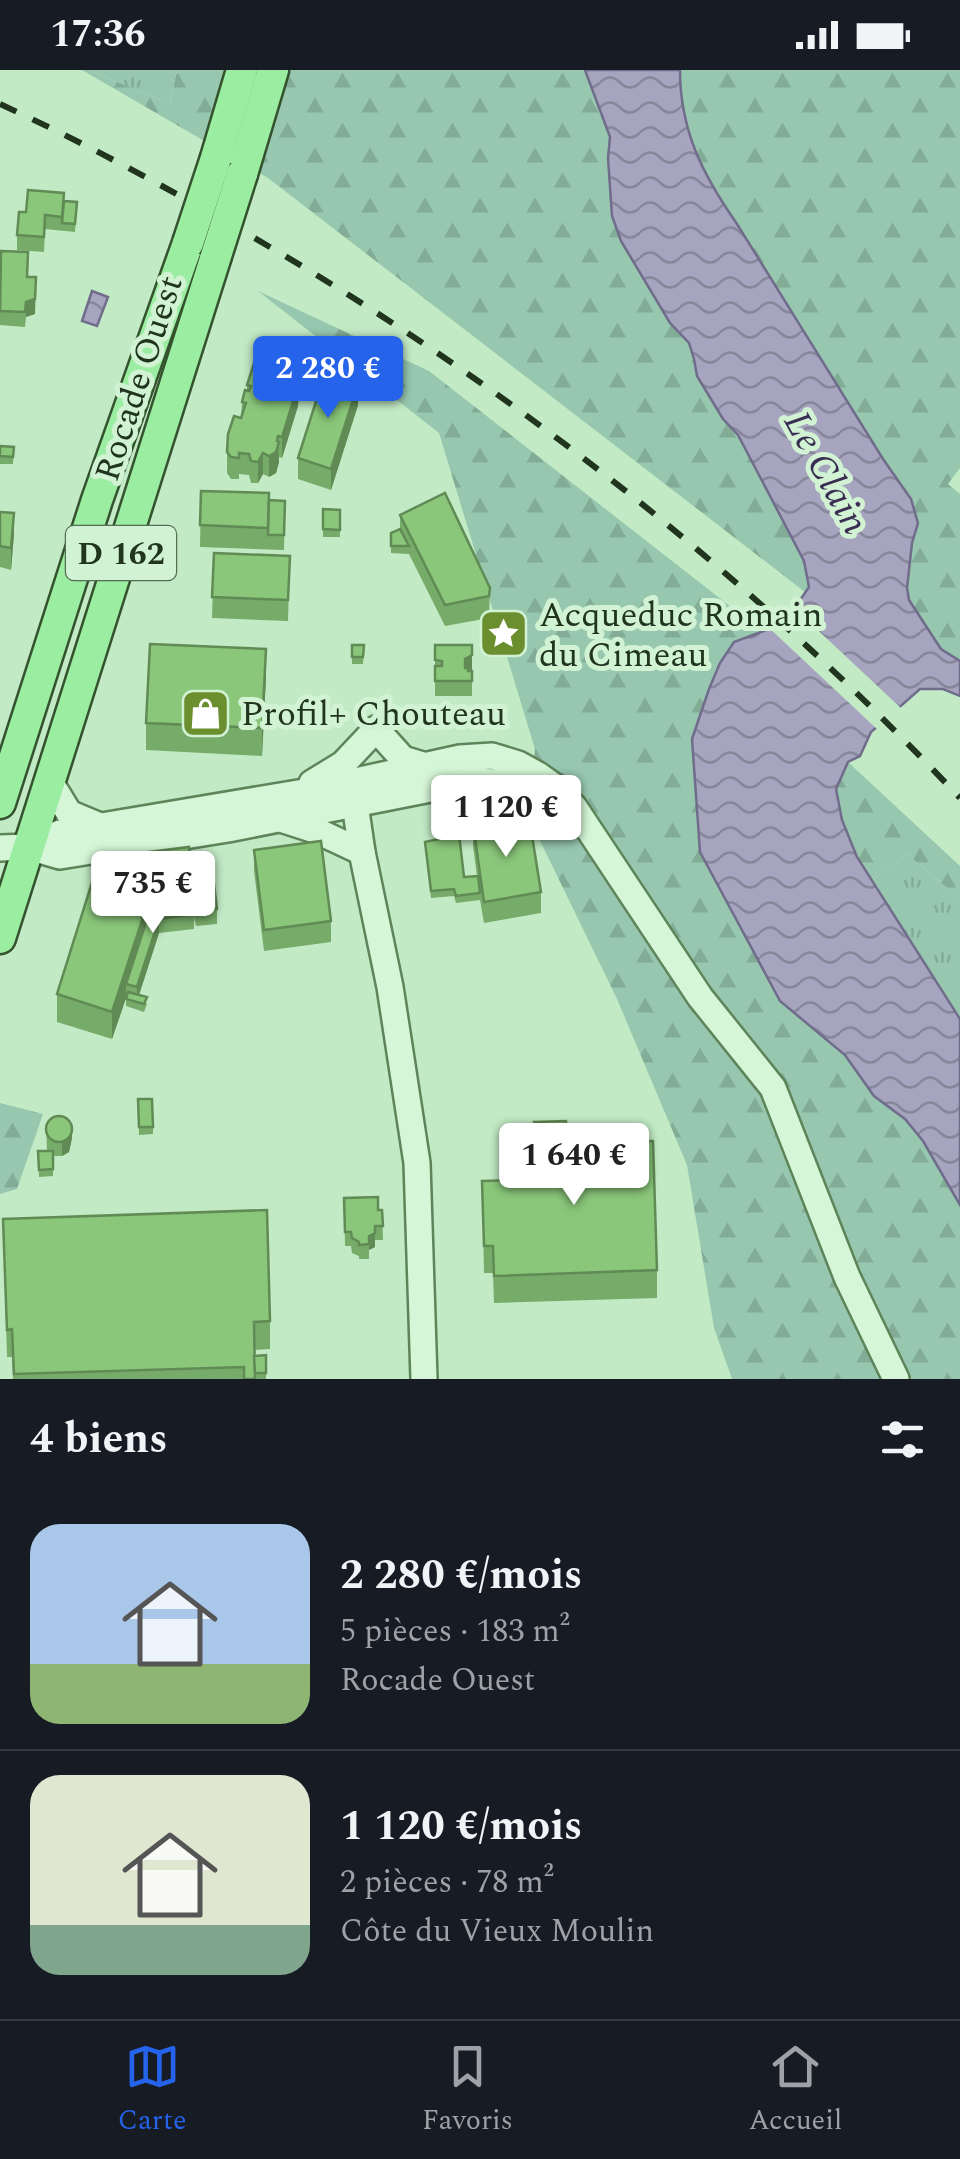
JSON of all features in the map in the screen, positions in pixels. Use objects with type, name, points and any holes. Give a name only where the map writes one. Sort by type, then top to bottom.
[{"type":"main road","name":"Rocade Ouest","points":[[0,938],[15,848],[49,780],[215,259],[242,70]]},
{"type":"main road","name":"Rocade Ouest","points":[[0,803],[98,500],[188,242],[229,166],[273,70]]},
{"type":"street","points":[[295,793],[343,764],[376,730],[404,759],[426,766]]},
{"type":"street","points":[[15,848],[60,834],[295,793],[460,758],[492,756],[518,764],[555,787],[574,806],[700,997],[773,1088],[847,1277],[896,1379]]},
{"type":"street","points":[[363,779],[355,804],[388,977],[416,1162],[424,1379]]},
{"type":"street","points":[[49,780],[69,813],[100,826]]},
{"type":"street","points":[[15,848],[60,856],[280,819],[445,785],[499,781],[524,787],[590,828]]},
{"type":"street","points":[[280,819],[362,852]]},
{"type":"green space","points":[[82,70],[170,104],[177,70],[960,70],[960,468],[948,484],[960,494],[960,695],[837,604],[805,592],[268,178]]},
{"type":"green space","points":[[89,70],[177,70],[170,104]]},
{"type":"green space","points":[[258,291],[429,371],[763,632],[756,859],[960,1205],[960,1379],[732,1379],[714,1328],[687,1165],[617,999],[528,816],[535,749],[439,433]]},
{"type":"green space","points":[[848,762],[960,866],[960,899],[907,854],[873,880],[839,815],[837,784]]},
{"type":"green space","points":[[907,854],[960,899],[960,1019],[873,880]]},
{"type":"green space","points":[[0,1103],[43,1114],[17,1189],[0,1194]]},
{"type":"water","name":"Le Clain","points":[[585,70],[680,70],[684,113],[704,170],[911,499],[918,523],[912,543],[909,600],[941,649],[960,661],[960,696],[943,689],[920,689],[871,732],[860,756],[848,762],[836,789],[842,820],[857,857],[960,1019],[960,1205],[923,1141],[905,1119],[874,1096],[845,1055],[780,1001],[700,852],[692,739],[709,689],[734,642],[769,629],[794,609],[809,587],[804,561],[738,435],[723,419],[697,376],[689,343],[670,323],[621,241],[612,216],[610,137]]},
{"type":"water","points":[[92,291],[108,297],[97,326],[82,321]]},
{"type":"pier","points":[[791,605],[902,709],[879,731],[766,625]]},
{"type":"building","points":[[28,190],[64,193],[62,217],[45,215],[44,237],[17,235],[19,212],[26,212]]},
{"type":"building","points":[[64,201],[77,202],[75,224],[62,223]]},
{"type":"building","points":[[1,251],[28,252],[27,277],[36,277],[35,299],[26,302],[25,312],[0,311]]},
{"type":"building","points":[[261,354],[294,365],[288,382],[298,385],[282,437],[278,436],[276,452],[269,456],[263,453],[258,462],[251,461],[249,454],[239,453],[239,458],[227,452],[234,416],[241,418],[245,390],[249,391],[251,386],[247,385],[256,357]]},
{"type":"building","points":[[325,373],[358,384],[331,469],[298,458]]},
{"type":"building","points":[[0,446],[14,447],[13,457],[0,456]]},
{"type":"building","points":[[201,491],[269,493],[268,528],[200,525]]},
{"type":"building","points":[[445,493],[490,588],[489,596],[445,605],[400,515]]},
{"type":"building","points":[[269,500],[285,501],[284,535],[268,535]]},
{"type":"building","points":[[323,509],[340,510],[340,530],[323,529]]},
{"type":"building","points":[[0,512],[14,513],[11,548],[0,546]]},
{"type":"building","points":[[400,529],[409,546],[391,546],[391,533]]},
{"type":"building","points":[[214,553],[290,556],[288,600],[212,597]]},
{"type":"building","name":"Profil+ Chouteau","points":[[150,644],[266,649],[262,728],[146,723]]},
{"type":"building","points":[[352,645],[364,645],[363,657],[352,657]]},
{"type":"building","points":[[435,645],[472,645],[465,668],[472,671],[472,681],[435,681],[435,666],[442,666],[442,661],[435,660]]},
{"type":"building","points":[[515,819],[516,825],[530,823],[541,892],[484,902],[473,824]]},
{"type":"building","points":[[459,834],[464,877],[478,876],[480,893],[456,896],[454,889],[431,891],[425,842]]},
{"type":"building","points":[[321,841],[331,921],[264,930],[254,850]]},
{"type":"building","points":[[189,847],[194,889],[143,896],[140,906],[146,908],[112,1012],[57,994],[95,873],[99,874],[116,856]]},
{"type":"building","points":[[211,860],[217,909],[196,912],[191,863]]},
{"type":"building","points":[[192,903],[194,914],[159,919],[137,987],[126,984],[146,922],[146,909]]},
{"type":"building","points":[[128,992],[147,997],[144,1004],[126,999]]},
{"type":"building","points":[[138,1099],[152,1099],[153,1127],[139,1127]]},
{"type":"building","points":[[59,1116],[68,1120],[72,1129],[68,1138],[59,1142],[50,1138],[46,1129],[50,1120]]},
{"type":"building","points":[[566,1121],[566,1143],[653,1141],[657,1270],[494,1276],[493,1246],[484,1246],[482,1181],[524,1180],[523,1146],[535,1146],[534,1122]]},
{"type":"building","points":[[38,1151],[53,1151],[53,1169],[39,1170]]},
{"type":"building","points":[[378,1197],[383,1226],[375,1226],[369,1244],[359,1245],[351,1232],[345,1232],[344,1198]]},
{"type":"building","points":[[267,1210],[270,1321],[254,1322],[255,1379],[244,1379],[244,1367],[14,1374],[12,1329],[7,1330],[3,1219]]},
{"type":"building","points":[[266,1355],[266,1373],[255,1373],[254,1356]]},
{"type":"railway","points":[[0,104],[136,172],[318,276],[515,407],[702,553],[877,713],[960,798]]},
{"type":"place","name":"Acqueduc Romain du Cimeau","points":[[504,634]]},
{"type":"place","name":"Profil+ Chouteau","points":[[206,713]]}]
